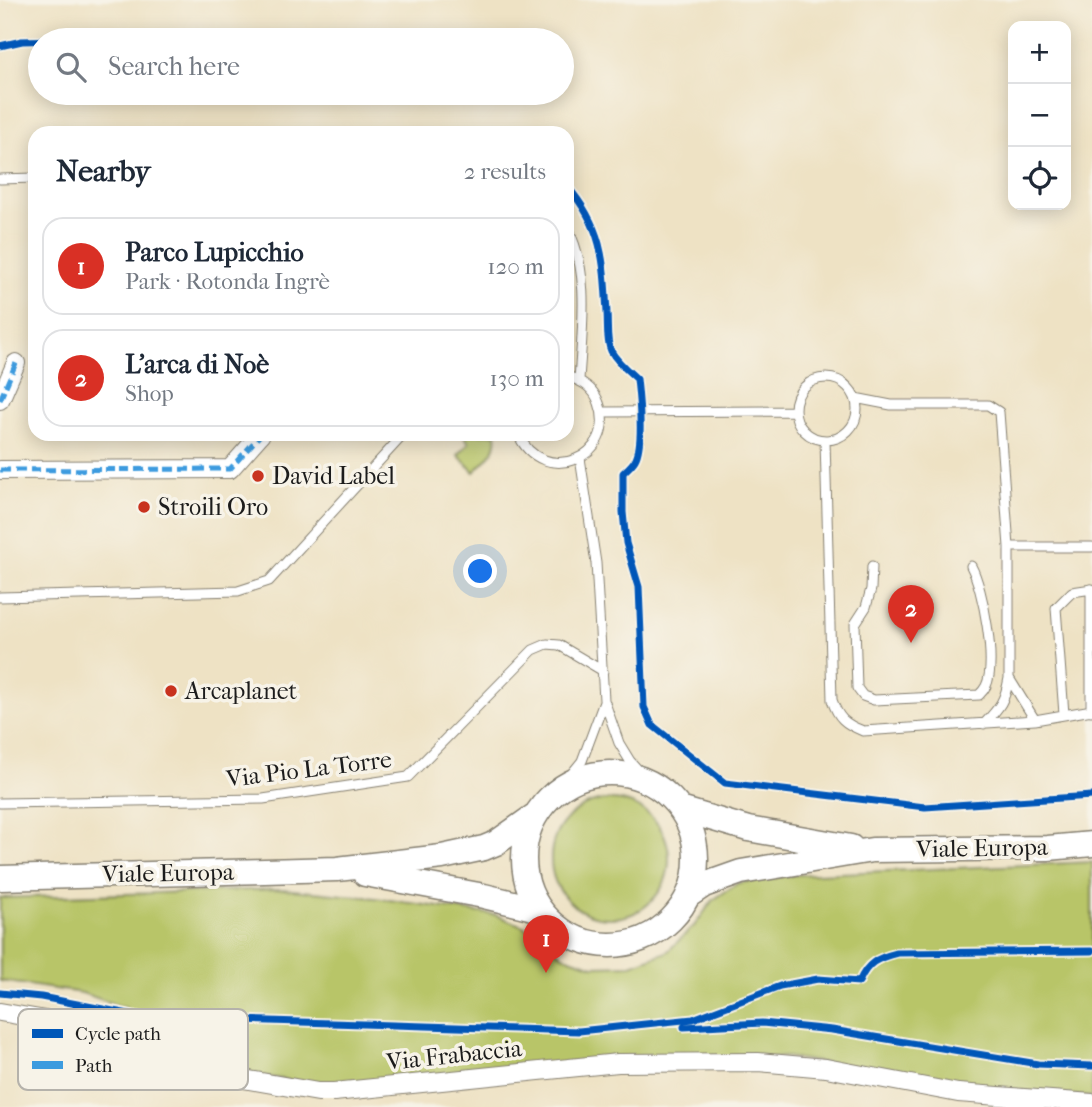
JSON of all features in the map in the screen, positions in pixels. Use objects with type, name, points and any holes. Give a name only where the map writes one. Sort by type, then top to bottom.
[{"type":"street","points":[[0,400],[16,363]]},
{"type":"street","points":[[0,470],[230,469],[255,441]]},
{"type":"street","points":[[607,773],[626,774],[649,782],[667,794],[690,827],[696,871],[689,895],[669,923],[652,936],[626,945],[597,946],[568,936],[538,909],[527,886],[523,861],[524,843],[534,816],[544,802],[560,788],[580,777],[607,773]]},
{"type":"street","name":"Viale Europa","points":[[680,809],[748,829],[872,850]]},
{"type":"street","name":"Viale Europa","points":[[0,878],[337,869],[443,857],[496,843],[534,816]]},
{"type":"street","name":"Viale Europa","points":[[689,895],[704,885],[741,872],[872,850],[1048,848],[1092,844]]},
{"type":"street","name":"Viale Europa","points":[[337,869],[484,896],[538,909]]},
{"type":"street","name":"Via Frabaccia","points":[[0,1012],[18,1015]]},
{"type":"street","name":"Via Frabaccia","points":[[248,1082],[334,1093],[618,1063],[758,1062],[826,1069],[959,1100],[1092,1103]]},
{"type":"lane","points":[[0,179],[28,178]]},
{"type":"lane","points":[[574,240],[582,280],[579,380]]},
{"type":"lane","points":[[521,441],[531,453],[542,460],[555,463],[580,458],[591,450],[603,425],[602,412],[598,399],[590,388],[574,378]]},
{"type":"lane","points":[[819,378],[836,379],[845,383],[855,398],[857,406],[854,423],[842,436],[825,440],[816,439],[801,428],[794,411],[798,393],[803,386],[819,378]]},
{"type":"lane","points":[[855,398],[891,405],[988,405],[999,412],[1009,547],[1009,678],[1001,706],[984,724]]},
{"type":"lane","points":[[602,412],[794,411]]},
{"type":"lane","points":[[825,440],[832,700],[837,716],[848,725],[863,731],[1035,720],[1091,711],[1092,589],[1072,592],[1056,608],[1064,714]]},
{"type":"lane","points":[[0,597],[238,591],[269,581],[398,441]]},
{"type":"lane","points":[[580,458],[596,563],[604,700],[619,743],[630,761],[649,782]]},
{"type":"lane","points":[[1009,547],[1092,547]]},
{"type":"lane","points":[[872,566],[871,589],[866,607],[855,624],[857,688],[863,696],[874,700],[979,695],[986,686],[989,667],[985,610],[979,579],[971,566]]},
{"type":"lane","name":"Via Pio La Torre","points":[[0,803],[263,799],[408,777],[533,649],[547,643],[559,645],[603,671]]},
{"type":"lane","points":[[1009,678],[1035,720]]},
{"type":"lane","points":[[560,788],[582,761],[604,700]]},
{"type":"green space","points":[[468,441],[496,441],[487,460],[474,472],[458,455],[469,443]]},
{"type":"green space","points":[[610,800],[633,804],[652,817],[665,836],[669,859],[665,882],[652,901],[633,914],[610,918],[587,914],[568,901],[555,882],[551,859],[555,836],[568,817],[587,804]]},
{"type":"green space","points":[[1092,862],[1092,1097],[984,1089],[787,1057],[344,1083],[304,1083],[248,1073],[248,1009],[127,1009],[82,993],[0,981],[0,898],[282,889],[375,898],[496,915],[523,926],[564,956],[594,966],[631,965],[667,952],[694,926],[713,900],[738,883],[794,875]]},
{"type":"marked path","points":[[0,400],[16,363]]},
{"type":"marked path","points":[[0,470],[230,469],[255,441]]},
{"type":"cycle path","points":[[0,46],[28,41]]},
{"type":"cycle path","points":[[574,195],[595,230],[603,261],[609,347],[619,363],[637,379],[639,444],[635,460],[623,473],[623,512],[626,543],[639,587],[644,707],[652,725],[725,783],[925,807],[1092,796]]},
{"type":"cycle path","points":[[248,1020],[579,1031],[693,1019],[780,986],[818,979],[859,982],[874,962],[897,953],[1092,951]]},
{"type":"cycle path","points":[[0,993],[41,997],[103,1009]]},
{"type":"cycle path","points":[[684,1027],[762,1023],[832,1030],[1038,1064],[1092,1066]]},
{"type":"place","name":"David Label","points":[[258,476]]},
{"type":"place","name":"Stroili Oro","points":[[144,507]]},
{"type":"place","name":"L'arca di Noè","points":[[911,643]]},
{"type":"place","name":"Arcaplanet","points":[[171,691]]},
{"type":"place","name":"Parco Lupicchio","points":[[546,973]]}]
